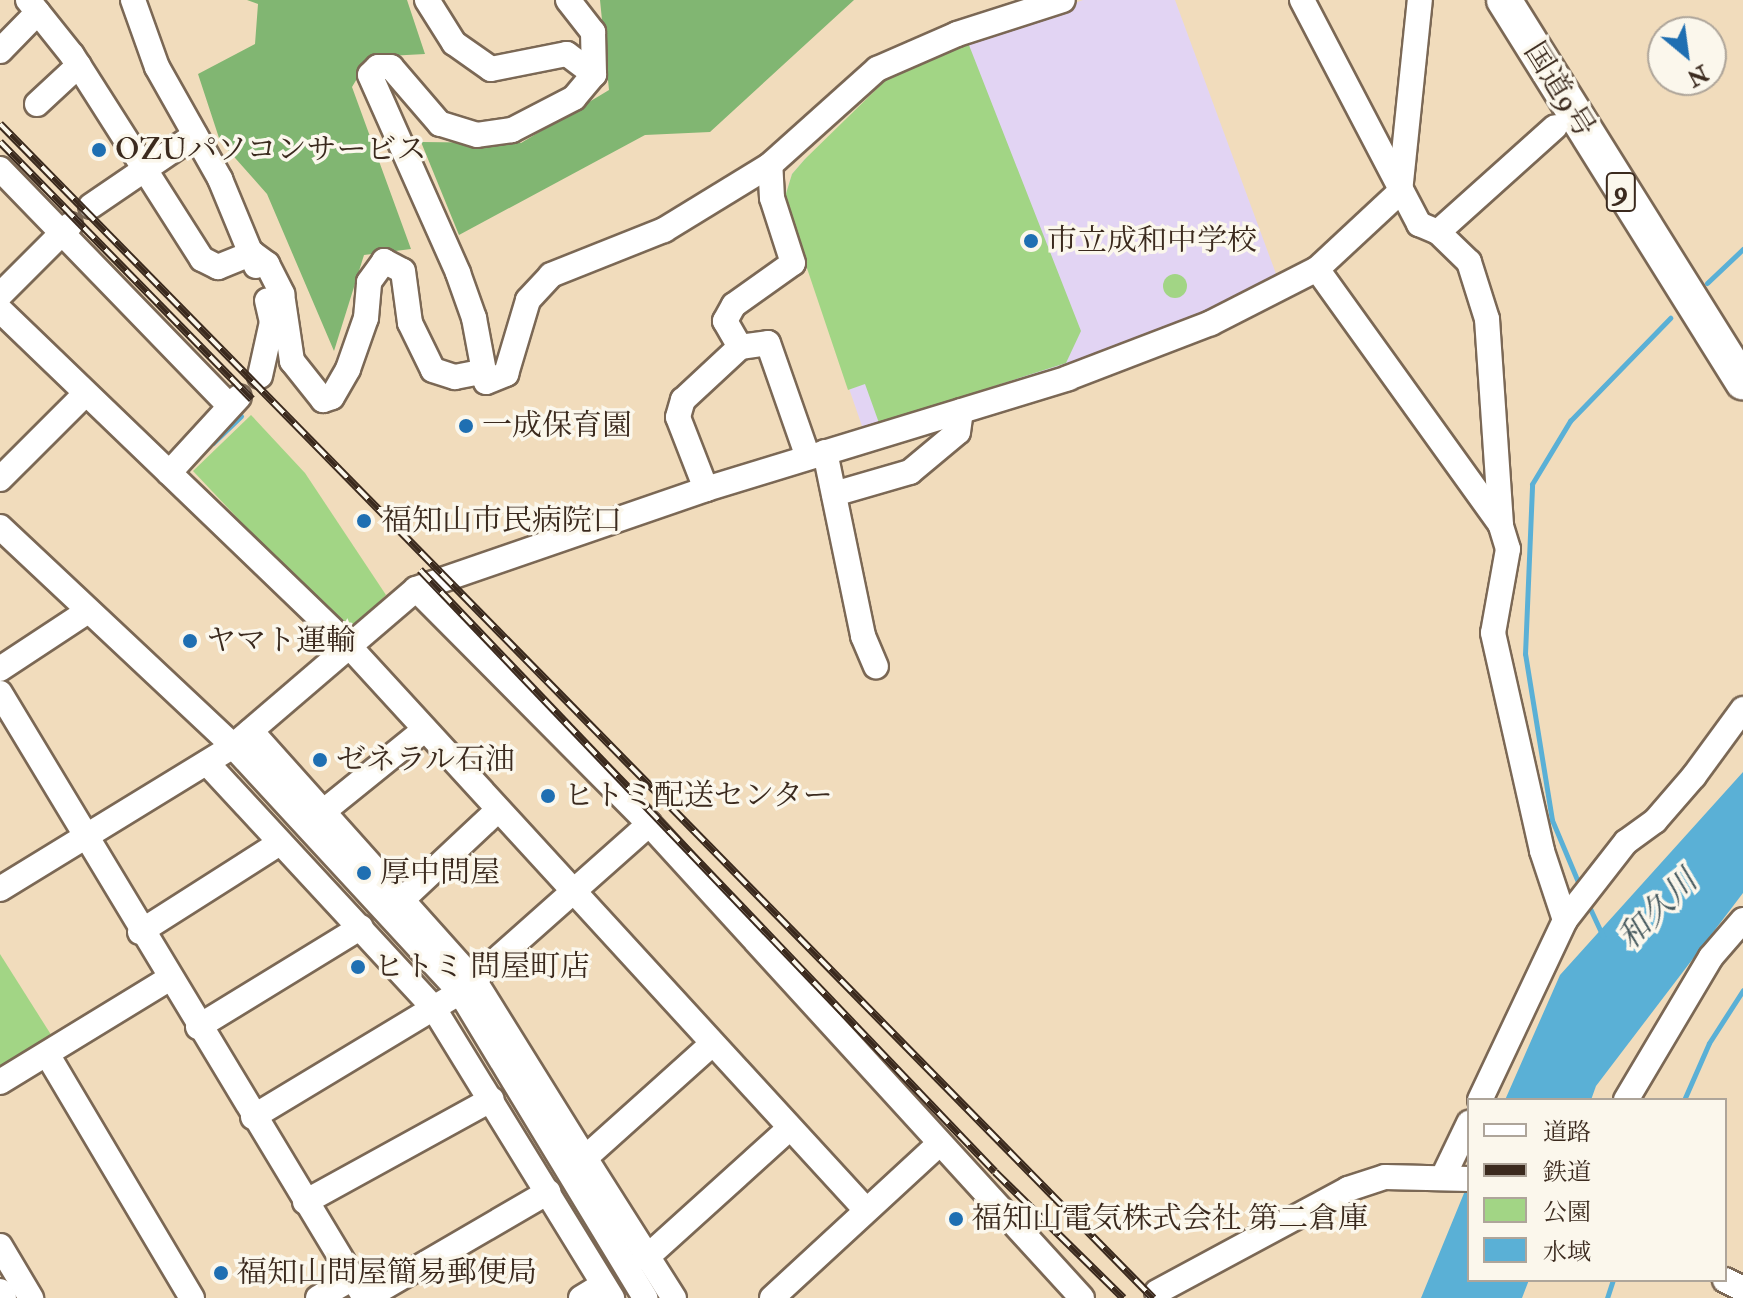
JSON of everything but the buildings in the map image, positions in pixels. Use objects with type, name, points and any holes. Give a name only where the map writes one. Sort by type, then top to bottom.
[{"type":"highway","name":"国道9号","points":[[1504,0],[1743,382]]},
{"type":"street","points":[[133,0],[157,67],[195,135],[252,253],[272,322],[260,376]]},
{"type":"street","points":[[427,0],[454,43],[491,69],[567,54],[594,74]]},
{"type":"street","points":[[568,0],[593,32],[594,74],[574,98],[543,117],[512,130],[477,135],[440,124],[391,67],[378,67],[370,75],[458,273],[474,318],[481,372],[486,382],[496,383],[506,374],[528,300],[551,275],[664,230],[770,165],[877,69],[957,34],[1063,0]]},
{"type":"street","points":[[1302,0],[1419,224],[1438,232],[1469,262],[1487,319],[1501,526],[1508,549],[1493,633],[1542,851],[1565,920]]},
{"type":"street","points":[[0,889],[242,739],[416,589],[706,489],[1068,378],[1211,323],[1317,269],[1400,192],[1420,0]]},
{"type":"street","points":[[0,51],[33,6],[79,65],[202,259],[218,267],[252,253]]},
{"type":"street","points":[[37,104],[79,65]]},
{"type":"street","points":[[1438,232],[1555,127]]},
{"type":"street","points":[[91,206],[145,166],[195,135]]},
{"type":"street","points":[[740,347],[725,321],[734,305],[793,263],[772,198],[770,165]]},
{"type":"street","points":[[0,169],[66,229],[235,402],[169,473]]},
{"type":"street","points":[[0,295],[66,229]]},
{"type":"street","points":[[252,253],[267,264],[282,294],[292,361],[323,400],[332,397],[348,369],[366,318],[369,282],[384,261],[403,271],[410,323],[433,370],[455,377],[481,372]]},
{"type":"street","points":[[1317,269],[1501,526]]},
{"type":"street","points":[[0,310],[349,646],[865,1209]]},
{"type":"street","points":[[706,489],[678,417],[683,400],[740,347],[768,343],[834,494],[863,636],[876,666]]},
{"type":"street","points":[[0,479],[85,394]]},
{"type":"street","points":[[834,494],[910,472],[958,432],[961,411]]},
{"type":"street","points":[[0,527],[88,611],[324,811],[402,900],[467,986],[585,1158],[674,1298]]},
{"type":"street","points":[[416,589],[649,824],[1082,1298]]},
{"type":"street","points":[[0,669],[88,611]]},
{"type":"street","points":[[0,693],[140,932],[361,1291]]},
{"type":"street","points":[[1481,1098],[1565,920],[1626,842],[1655,821],[1694,776],[1743,709]]},
{"type":"street","points":[[324,811],[424,730]]},
{"type":"street","points":[[242,739],[467,986],[645,1298]]},
{"type":"street","points":[[207,763],[278,844],[361,927],[433,1007],[608,1292],[581,1298]]},
{"type":"street","points":[[402,900],[498,810]]},
{"type":"street","points":[[253,1117],[467,986],[649,824]]},
{"type":"street","points":[[140,932],[278,844]]},
{"type":"street","points":[[1627,1098],[1711,957],[1743,920]]},
{"type":"street","points":[[198,1027],[361,927]]},
{"type":"street","points":[[0,1082],[169,979]]},
{"type":"street","points":[[585,1158],[712,1044]]},
{"type":"street","points":[[47,1054],[192,1298]]},
{"type":"street","points":[[305,1202],[492,1099]]},
{"type":"street","points":[[646,1258],[790,1128]]},
{"type":"street","points":[[1157,1292],[1348,1189],[1385,1177],[1459,1177],[1467,1134]]},
{"type":"street","points":[[772,1298],[799,1288],[865,1209],[939,1144]]},
{"type":"street","points":[[318,1298],[361,1291],[548,1192]]},
{"type":"street","points":[[0,1246],[31,1298]]},
{"type":"street","points":[[0,1291],[4,1298]]},
{"type":"shaded area","name":"市立成和中学校","points":[[1083,0],[1175,0],[1279,282],[1136,345],[863,429],[784,200],[792,174],[805,159],[967,40]]},
{"type":"green space","points":[[247,0],[407,0],[425,54],[370,57],[352,87],[411,249],[364,255],[334,351],[267,194],[220,141],[198,74],[255,44],[258,4]]},
{"type":"green space","points":[[600,0],[854,0],[710,132],[645,135],[459,235],[421,142],[521,143],[609,90]]},
{"type":"green space","points":[[967,40],[1081,331],[1066,363],[879,423],[865,384],[848,390],[784,200],[792,174],[891,75]]},
{"type":"green space","points":[[1175,274],[1186,281],[1187,286],[1180,297],[1175,298],[1164,291],[1163,286],[1170,275]]},
{"type":"green space","points":[[251,415],[305,473],[386,595],[347,634],[193,471]]},
{"type":"green space","points":[[0,954],[55,1041],[0,1074]]},
{"type":"water","name":"和久川","points":[[1743,772],[1743,893],[1596,1086],[1592,1098],[1506,1098],[1560,975]]},
{"type":"water","points":[[1467,1186],[1467,1282],[1528,1282],[1522,1298],[1421,1298]]},
{"type":"waterway","points":[[1707,283],[1743,249]]},
{"type":"waterway","points":[[1581,889],[1552,820],[1525,654],[1532,484],[1570,421],[1670,318]]},
{"type":"waterway","points":[[213,443],[241,416]]},
{"type":"waterway","name":"和久川","points":[[1587,902],[1603,937]]},
{"type":"waterway","points":[[1685,1098],[1709,1043],[1743,990]]},
{"type":"waterway","points":[[1607,1298],[1612,1282]]},
{"type":"railway","points":[[0,124],[1153,1298]]},
{"type":"railway","points":[[0,142],[252,399]]},
{"type":"railway","points":[[420,570],[995,1172],[1123,1298]]},
{"type":"place","name":"OZUパソコンサービス","points":[[99,150]]},
{"type":"place","name":"市立成和中学校","points":[[1031,241]]},
{"type":"place","name":"一成保育園","points":[[466,426]]},
{"type":"place","name":"福知山市民病院口","points":[[364,521]]},
{"type":"place","name":"ヤマト運輸","points":[[190,641]]},
{"type":"place","name":"ゼネラル石油","points":[[320,760]]},
{"type":"place","name":"ヒトミ配送センター","points":[[548,796]]},
{"type":"place","name":"厚中問屋","points":[[364,873]]},
{"type":"place","name":"ヒトミ 問屋町店","points":[[358,967]]},
{"type":"place","name":"福知山電気株式会社 第二倉庫","points":[[956,1219]]},
{"type":"place","name":"福知山問屋簡易郵便局","points":[[221,1273]]}]
